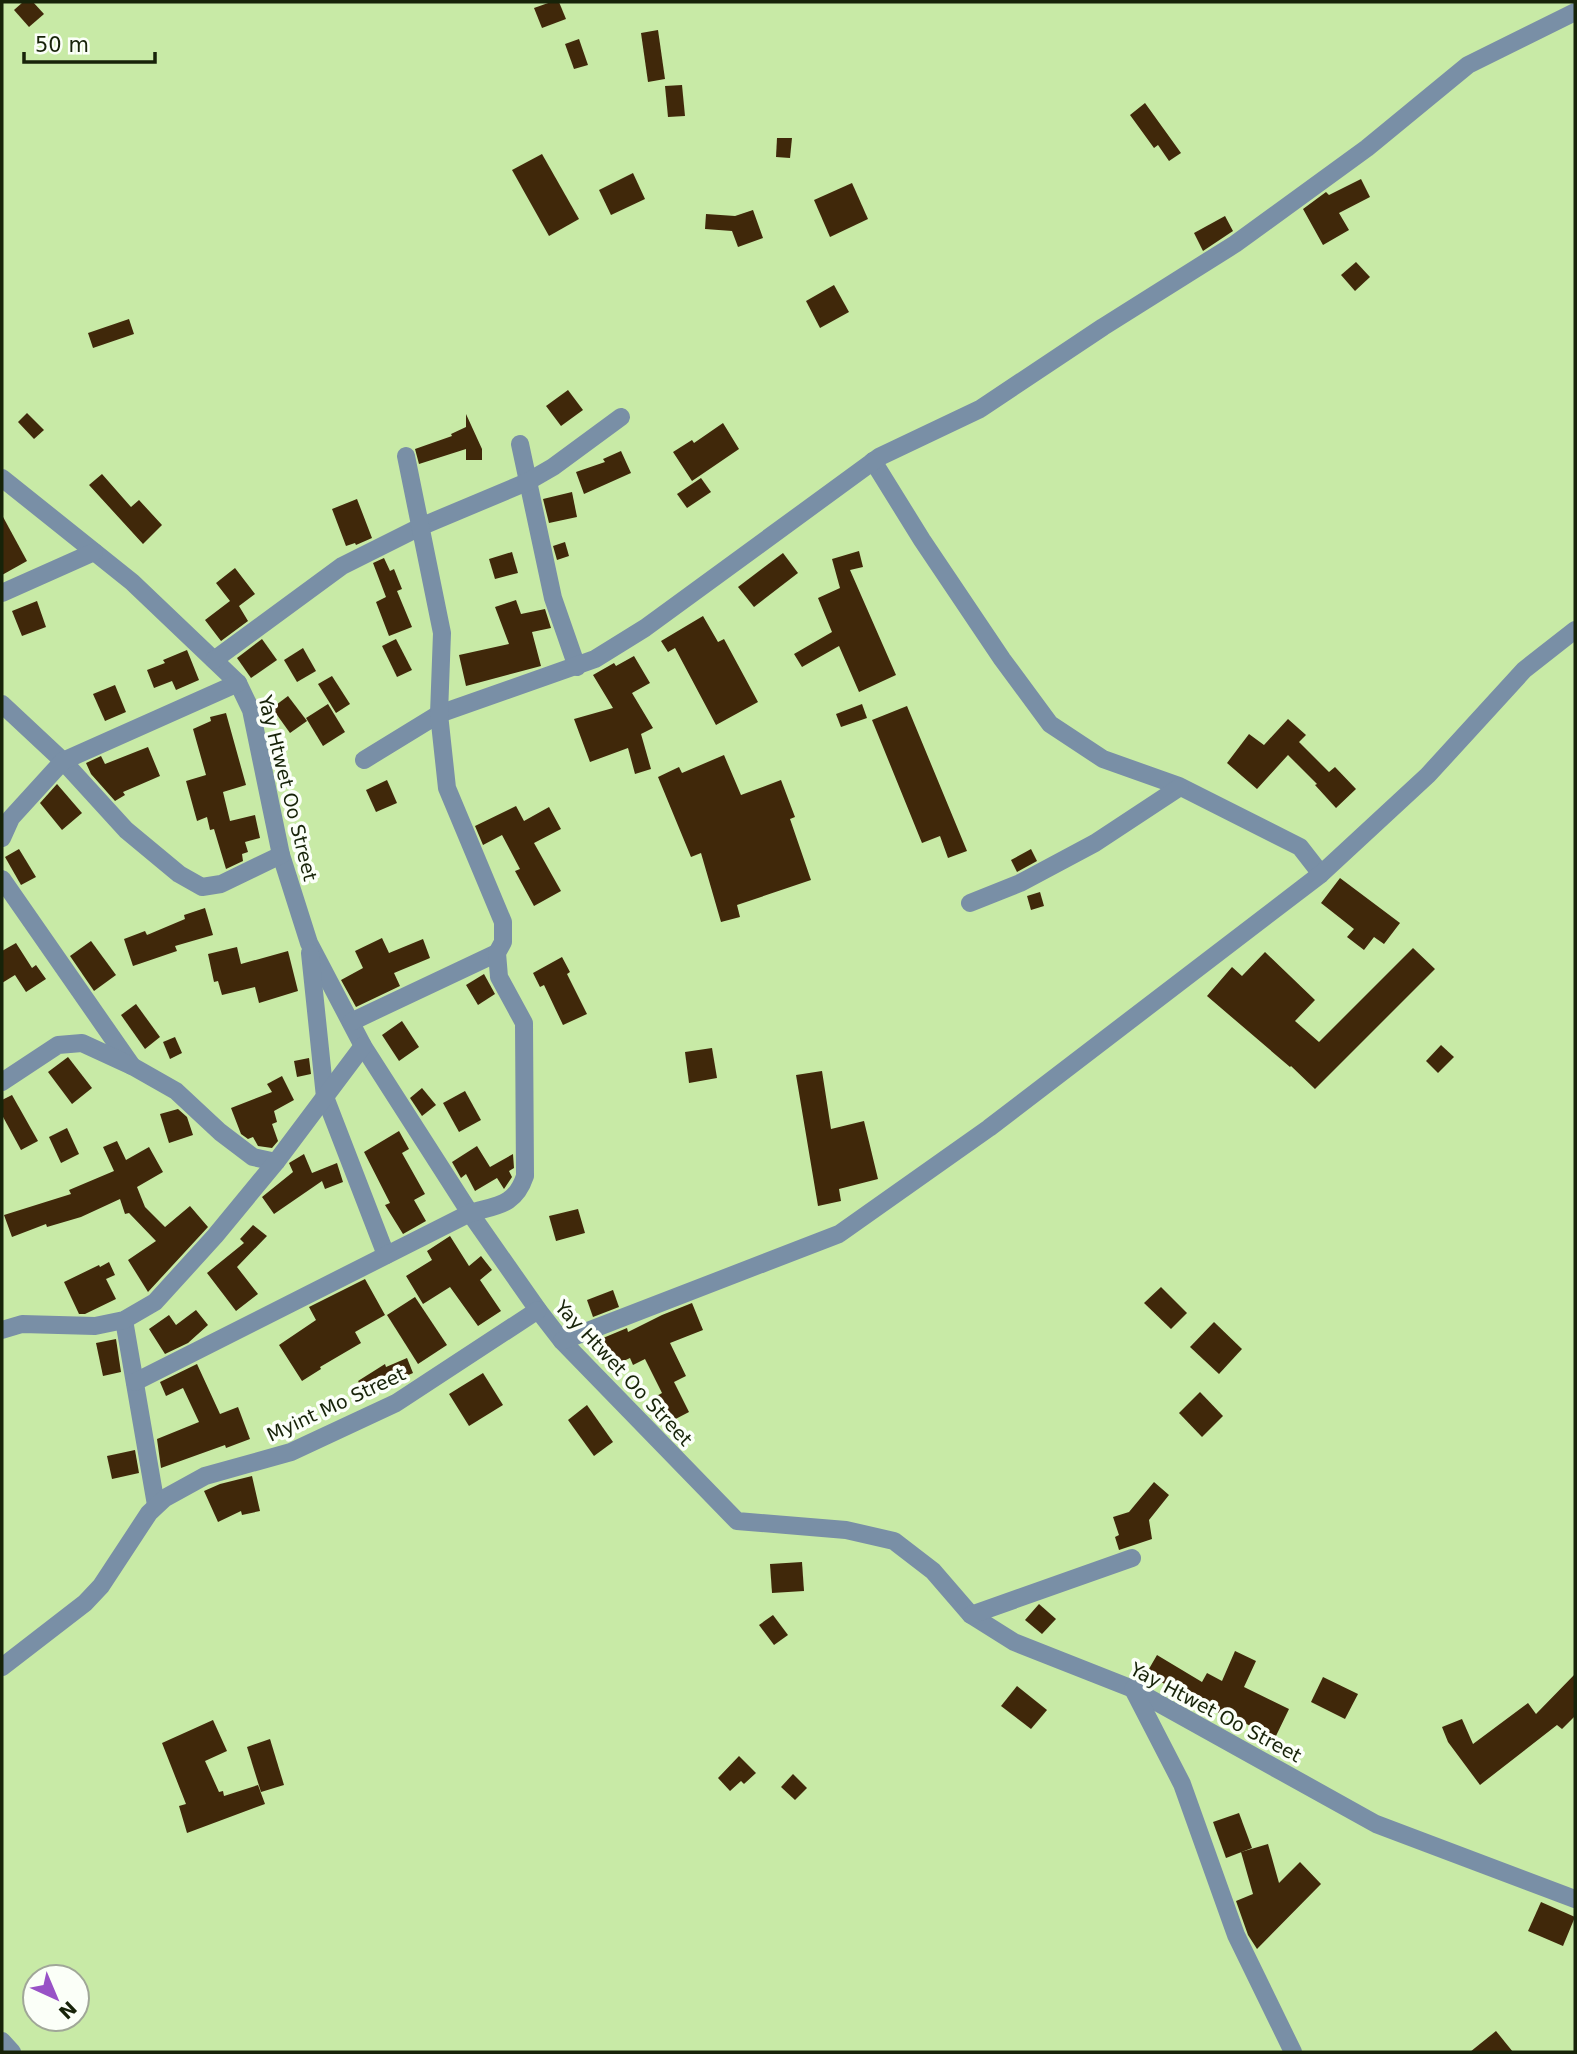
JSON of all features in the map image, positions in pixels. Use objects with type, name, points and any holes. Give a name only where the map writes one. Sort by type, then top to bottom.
[{"type":"street","points":[[364,760],[439,714],[595,659],[645,628],[873,461],[980,408],[1102,327],[1235,244],[1367,148],[1468,65],[1575,12]]},
{"type":"street","points":[[214,660],[342,566],[420,527],[527,482],[553,467],[621,417]]},
{"type":"street","points":[[520,444],[554,598],[578,667]]},
{"type":"street","points":[[135,1382],[470,1213],[510,1200],[520,1190],[524,1176],[524,1023],[499,977],[497,953],[503,942],[503,922],[447,788],[439,714],[442,633],[406,456]]},
{"type":"street","points":[[873,461],[1002,659],[1050,724],[1103,759],[1180,786],[1300,847],[1321,874]]},
{"type":"street","name":"Yay Htwet Oo Street","points":[[2,478],[132,582],[238,683],[251,710],[281,855],[309,943],[363,1046],[470,1213],[562,1341],[737,1521],[846,1530],[894,1541],[933,1571],[971,1615],[1014,1642],[1133,1689],[1376,1824],[1575,1899]]},
{"type":"street","points":[[2,593],[94,552]]},
{"type":"street","points":[[562,1341],[839,1234],[989,1128],[1321,874],[1428,775],[1524,670],[1575,630]]},
{"type":"street","points":[[2,838],[12,818],[63,761],[238,683]]},
{"type":"street","points":[[2,704],[63,761],[126,830],[179,874],[202,887],[221,884],[281,855]]},
{"type":"street","points":[[970,903],[1020,883],[1096,843],[1180,786]]},
{"type":"street","points":[[2,879],[132,1066]]},
{"type":"street","points":[[309,943],[326,1097],[386,1255]]},
{"type":"street","points":[[351,1022],[497,953]]},
{"type":"street","points":[[2,1082],[58,1045],[82,1044],[132,1066],[176,1091],[220,1132],[253,1157],[276,1162]]},
{"type":"street","points":[[2,1330],[22,1324],[95,1326],[124,1320],[155,1301],[215,1236],[276,1162],[363,1046]]},
{"type":"street","name":"Myint Mo Street","points":[[2,1667],[85,1602],[101,1586],[156,1505],[205,1476],[290,1452],[396,1403],[538,1310]]},
{"type":"street","points":[[124,1320],[156,1505]]},
{"type":"street","points":[[971,1615],[1132,1558]]},
{"type":"street","points":[[1133,1689],[1182,1784],[1236,1935],[1293,2052]]},
{"type":"street","points":[[2,2040],[12,2052]]},
{"type":"building","points":[[23,2],[33,2],[44,14],[29,27],[14,10]]},
{"type":"building","points":[[559,2],[566,19],[542,28],[534,8]]},
{"type":"building","points":[[658,30],[665,79],[648,82],[641,33]]},
{"type":"building","points":[[579,39],[588,65],[574,69],[565,44]]},
{"type":"building","points":[[682,85],[685,116],[668,117],[665,86]]},
{"type":"building","points":[[1145,103],[1181,153],[1169,161],[1158,145],[1154,148],[1130,115]]},
{"type":"building","points":[[777,138],[792,138],[790,158],[776,157]]},
{"type":"building","points":[[542,154],[579,219],[549,236],[512,170]]},
{"type":"building","points":[[633,173],[645,199],[611,215],[599,190]]},
{"type":"building","points":[[1361,179],[1370,197],[1339,213],[1349,230],[1323,245],[1303,209],[1326,192],[1329,195]]},
{"type":"building","points":[[852,183],[868,219],[830,237],[814,200]]},
{"type":"building","points":[[753,210],[763,238],[738,247],[732,231],[705,229],[706,214],[735,216]]},
{"type":"building","points":[[1225,216],[1233,231],[1203,251],[1194,233]]},
{"type":"building","points":[[1356,262],[1370,277],[1355,291],[1341,275]]},
{"type":"building","points":[[834,285],[849,312],[820,328],[806,301]]},
{"type":"building","points":[[129,319],[134,334],[93,348],[88,333]]},
{"type":"building","points":[[568,390],[583,410],[561,426],[546,406]]},
{"type":"building","points":[[27,413],[44,430],[34,439],[18,422]]},
{"type":"building","points":[[466,414],[482,449],[482,460],[466,460],[466,449],[419,464],[415,449],[452,436],[451,434],[466,427]]},
{"type":"building","points":[[723,423],[739,449],[692,481],[673,452],[692,440],[694,443]]},
{"type":"building","points":[[621,451],[631,473],[584,494],[576,472],[605,462],[603,459]]},
{"type":"building","points":[[102,474],[131,507],[139,500],[162,525],[143,544],[89,485]]},
{"type":"building","points":[[701,478],[711,492],[687,508],[677,494]]},
{"type":"building","points":[[572,492],[577,517],[549,523],[543,499]]},
{"type":"building","points":[[357,499],[372,538],[346,546],[332,509]]},
{"type":"building","points":[[2,515],[27,561],[2,575]]},
{"type":"building","points":[[565,542],[569,556],[557,560],[553,546]]},
{"type":"building","points":[[859,551],[863,567],[850,570],[896,675],[859,692],[839,646],[802,667],[794,654],[832,632],[818,598],[840,588],[832,559]]},
{"type":"building","points":[[512,552],[518,573],[495,579],[489,559]]},
{"type":"building","points":[[783,553],[798,573],[754,607],[738,587]]},
{"type":"building","points":[[384,558],[390,571],[394,569],[402,589],[397,591],[412,627],[389,636],[376,602],[386,597],[373,563]]},
{"type":"building","points":[[235,568],[255,594],[239,606],[248,621],[221,641],[205,620],[230,601],[216,583]]},
{"type":"building","points":[[516,600],[521,614],[545,609],[551,628],[532,632],[541,666],[466,686],[459,655],[509,644],[495,607]]},
{"type":"building","points":[[37,601],[46,627],[22,636],[12,611]]},
{"type":"building","points":[[703,616],[718,642],[724,639],[758,702],[716,725],[675,648],[668,652],[661,641]]},
{"type":"building","points":[[262,639],[277,660],[251,678],[237,658]]},
{"type":"building","points":[[396,639],[412,670],[397,677],[382,646]]},
{"type":"building","points":[[303,648],[316,671],[297,682],[284,660]]},
{"type":"building","points":[[187,650],[199,680],[176,690],[172,681],[154,688],[147,670]]},
{"type":"building","points":[[634,656],[650,683],[632,693],[653,728],[641,734],[651,769],[635,774],[628,748],[590,762],[574,719],[613,708],[593,675]]},
{"type":"building","points":[[332,676],[350,704],[336,713],[318,684]]},
{"type":"building","points":[[115,685],[126,712],[105,721],[93,694]]},
{"type":"building","points":[[288,696],[307,721],[290,733],[272,708]]},
{"type":"building","points":[[328,704],[345,732],[323,746],[306,718]]},
{"type":"building","points":[[862,704],[867,718],[841,727],[836,714]]},
{"type":"building","points":[[907,706],[967,851],[948,858],[940,836],[922,843],[872,720]]},
{"type":"building","points":[[226,713],[246,785],[223,792],[230,821],[255,815],[260,838],[245,842],[248,852],[242,854],[243,861],[226,869],[214,829],[210,830],[207,817],[197,821],[186,781],[206,775],[193,729],[211,721],[210,717]]},
{"type":"building","points":[[1288,719],[1306,735],[1299,742],[1329,772],[1335,767],[1356,789],[1336,808],[1288,755],[1257,789],[1227,763],[1249,734],[1264,745]]},
{"type":"building","points":[[148,747],[160,776],[123,792],[125,795],[115,801],[91,774],[86,763],[101,756],[105,764]]},
{"type":"building","points":[[724,755],[741,795],[781,780],[795,817],[790,819],[811,880],[737,905],[740,917],[721,922],[701,853],[691,857],[658,777],[679,767],[682,773]]},
{"type":"building","points":[[387,780],[397,803],[376,812],[366,790]]},
{"type":"building","points":[[57,784],[82,813],[62,830],[40,803]]},
{"type":"building","points":[[516,806],[524,821],[549,807],[561,829],[534,843],[561,891],[534,906],[515,871],[520,869],[502,835],[483,845],[475,826]]},
{"type":"building","points":[[19,849],[36,877],[21,885],[5,857]]},
{"type":"building","points":[[1031,849],[1037,861],[1017,872],[1011,860]]},
{"type":"building","points":[[1340,878],[1400,923],[1384,944],[1374,937],[1364,950],[1347,937],[1354,929],[1321,903]]},
{"type":"building","points":[[1040,892],[1044,906],[1031,910],[1027,896]]},
{"type":"building","points":[[205,908],[213,935],[175,946],[177,951],[133,966],[124,939],[145,931],[147,935],[185,919],[184,915]]},
{"type":"building","points":[[382,938],[389,953],[423,939],[430,958],[394,973],[400,986],[356,1007],[341,980],[363,968],[355,951]]},
{"type":"building","points":[[91,941],[116,975],[94,991],[70,956]]},
{"type":"building","points":[[16,943],[32,968],[36,965],[46,979],[26,992],[15,975],[2,983],[2,951]]},
{"type":"building","points":[[237,947],[241,964],[288,951],[298,991],[259,1003],[255,987],[222,995],[218,981],[214,982],[208,954]]},
{"type":"building","points":[[1413,948],[1435,969],[1315,1089],[1207,996],[1232,967],[1242,976],[1265,952],[1315,1000],[1295,1021],[1319,1042]]},
{"type":"building","points":[[562,957],[570,972],[567,974],[587,1014],[563,1025],[544,985],[540,987],[533,973]]},
{"type":"building","points":[[484,974],[495,994],[478,1005],[466,985]]},
{"type":"building","points":[[136,1004],[160,1037],[145,1049],[121,1015]]},
{"type":"building","points":[[402,1021],[419,1047],[399,1061],[382,1035]]},
{"type":"building","points":[[175,1037],[182,1053],[170,1059],[163,1042]]},
{"type":"building","points":[[1441,1045],[1454,1057],[1438,1073],[1426,1061]]},
{"type":"building","points":[[712,1048],[717,1078],[689,1083],[685,1052]]},
{"type":"building","points":[[68,1057],[92,1088],[72,1104],[48,1072]]},
{"type":"building","points":[[309,1058],[311,1074],[297,1077],[294,1061]]},
{"type":"building","points":[[822,1071],[831,1129],[864,1121],[878,1179],[839,1189],[841,1201],[818,1206],[796,1075]]},
{"type":"building","points":[[282,1076],[294,1100],[274,1111],[277,1122],[272,1124],[278,1141],[272,1148],[258,1146],[253,1137],[248,1139],[241,1134],[231,1108],[272,1092],[267,1084]]},
{"type":"building","points":[[422,1088],[436,1105],[422,1116],[410,1098]]},
{"type":"building","points":[[465,1091],[481,1120],[459,1132],[443,1103]]},
{"type":"building","points":[[12,1095],[38,1141],[21,1150],[2,1115],[2,1100]]},
{"type":"building","points":[[178,1109],[187,1117],[193,1135],[169,1143],[160,1114]]},
{"type":"building","points":[[67,1128],[79,1154],[61,1163],[49,1137]]},
{"type":"building","points":[[399,1131],[409,1149],[402,1153],[425,1194],[414,1200],[426,1221],[403,1234],[385,1205],[390,1203],[364,1152]]},
{"type":"building","points":[[117,1141],[126,1160],[149,1147],[163,1172],[137,1187],[145,1207],[165,1227],[190,1206],[208,1227],[148,1292],[128,1260],[156,1241],[129,1213],[125,1214],[120,1199],[81,1217],[47,1227],[46,1224],[12,1237],[4,1215],[71,1194],[69,1190],[114,1171],[103,1147]]},
{"type":"building","points":[[477,1146],[490,1167],[513,1154],[514,1168],[509,1171],[512,1177],[504,1189],[497,1178],[475,1191],[466,1174],[461,1178],[452,1162]]},
{"type":"building","points":[[304,1154],[312,1173],[337,1163],[343,1182],[325,1189],[322,1181],[274,1214],[262,1197],[293,1172],[289,1163]]},
{"type":"building","points":[[578,1209],[585,1233],[556,1241],[549,1216]]},
{"type":"building","points":[[253,1225],[267,1236],[237,1267],[258,1294],[236,1311],[207,1273],[244,1243],[240,1239]]},
{"type":"building","points":[[450,1236],[469,1266],[481,1256],[492,1270],[480,1280],[501,1311],[478,1326],[450,1287],[423,1304],[406,1276],[432,1260],[427,1251]]},
{"type":"building","points":[[109,1262],[115,1275],[106,1279],[116,1299],[85,1314],[79,1314],[64,1282]]},
{"type":"building","points":[[365,1279],[385,1315],[355,1332],[361,1343],[302,1381],[279,1345],[316,1320],[309,1307]]},
{"type":"building","points":[[1161,1287],[1187,1313],[1171,1329],[1144,1303]]},
{"type":"building","points":[[613,1290],[619,1307],[593,1317],[587,1300]]},
{"type":"building","points":[[415,1297],[447,1345],[418,1364],[387,1315]]},
{"type":"building","points":[[692,1303],[703,1330],[670,1343],[686,1376],[674,1382],[689,1412],[664,1425],[651,1399],[662,1393],[645,1359],[633,1365],[630,1358],[615,1365],[603,1338],[627,1328],[628,1332]]},
{"type":"building","points":[[196,1310],[208,1325],[188,1343],[165,1354],[149,1329],[169,1315],[176,1325]]},
{"type":"building","points":[[1214,1322],[1242,1349],[1219,1374],[1190,1347]]},
{"type":"building","points":[[116,1339],[121,1372],[103,1376],[96,1343]]},
{"type":"building","points":[[407,1358],[413,1373],[395,1381],[396,1383],[369,1399],[358,1381],[385,1364],[386,1367]]},
{"type":"building","points":[[197,1364],[220,1414],[238,1407],[250,1439],[161,1468],[157,1439],[199,1422],[183,1388],[166,1396],[160,1382]]},
{"type":"building","points":[[483,1373],[503,1405],[469,1426],[449,1394]]},
{"type":"building","points":[[1200,1392],[1223,1416],[1202,1437],[1179,1413]]},
{"type":"building","points":[[587,1405],[613,1442],[594,1456],[568,1420]]},
{"type":"building","points":[[135,1450],[139,1473],[112,1479],[107,1456]]},
{"type":"building","points":[[252,1476],[260,1511],[242,1515],[241,1511],[218,1522],[204,1491]]},
{"type":"building","points":[[1154,1482],[1169,1495],[1149,1520],[1152,1539],[1119,1550],[1115,1537],[1119,1535],[1113,1517],[1129,1512]]},
{"type":"building","points":[[802,1562],[804,1591],[772,1593],[770,1564]]},
{"type":"building","points":[[1039,1604],[1056,1619],[1042,1634],[1025,1620]]},
{"type":"building","points":[[773,1615],[788,1635],[774,1645],[759,1625]]},
{"type":"building","points":[[1235,1651],[1256,1661],[1244,1687],[1289,1709],[1275,1738],[1222,1712],[1221,1714],[1146,1674],[1157,1655],[1202,1682],[1207,1673],[1222,1681]]},
{"type":"building","points":[[1575,1674],[1575,1716],[1562,1729],[1557,1725],[1480,1785],[1448,1742],[1442,1727],[1462,1719],[1473,1744],[1528,1703],[1536,1714]]},
{"type":"building","points":[[1323,1677],[1358,1694],[1345,1719],[1311,1702]]},
{"type":"building","points":[[1017,1686],[1047,1710],[1031,1729],[1001,1706]]},
{"type":"building","points":[[213,1720],[227,1751],[205,1761],[219,1792],[223,1791],[224,1796],[258,1785],[265,1804],[187,1833],[179,1806],[186,1804],[162,1743]]},
{"type":"building","points":[[270,1739],[284,1785],[261,1792],[247,1747]]},
{"type":"building","points":[[739,1756],[756,1773],[744,1784],[741,1781],[730,1791],[718,1778]]},
{"type":"building","points":[[793,1774],[807,1788],[795,1800],[781,1787]]},
{"type":"building","points":[[1239,1813],[1252,1848],[1226,1858],[1213,1822]]},
{"type":"building","points":[[1268,1844],[1279,1883],[1300,1862],[1321,1884],[1257,1949],[1248,1935],[1236,1901],[1253,1894],[1241,1852]]},
{"type":"building","points":[[1541,1902],[1575,1917],[1563,1946],[1528,1931]]},
{"type":"building","points":[[1496,2031],[1513,2052],[1470,2052]]}]
